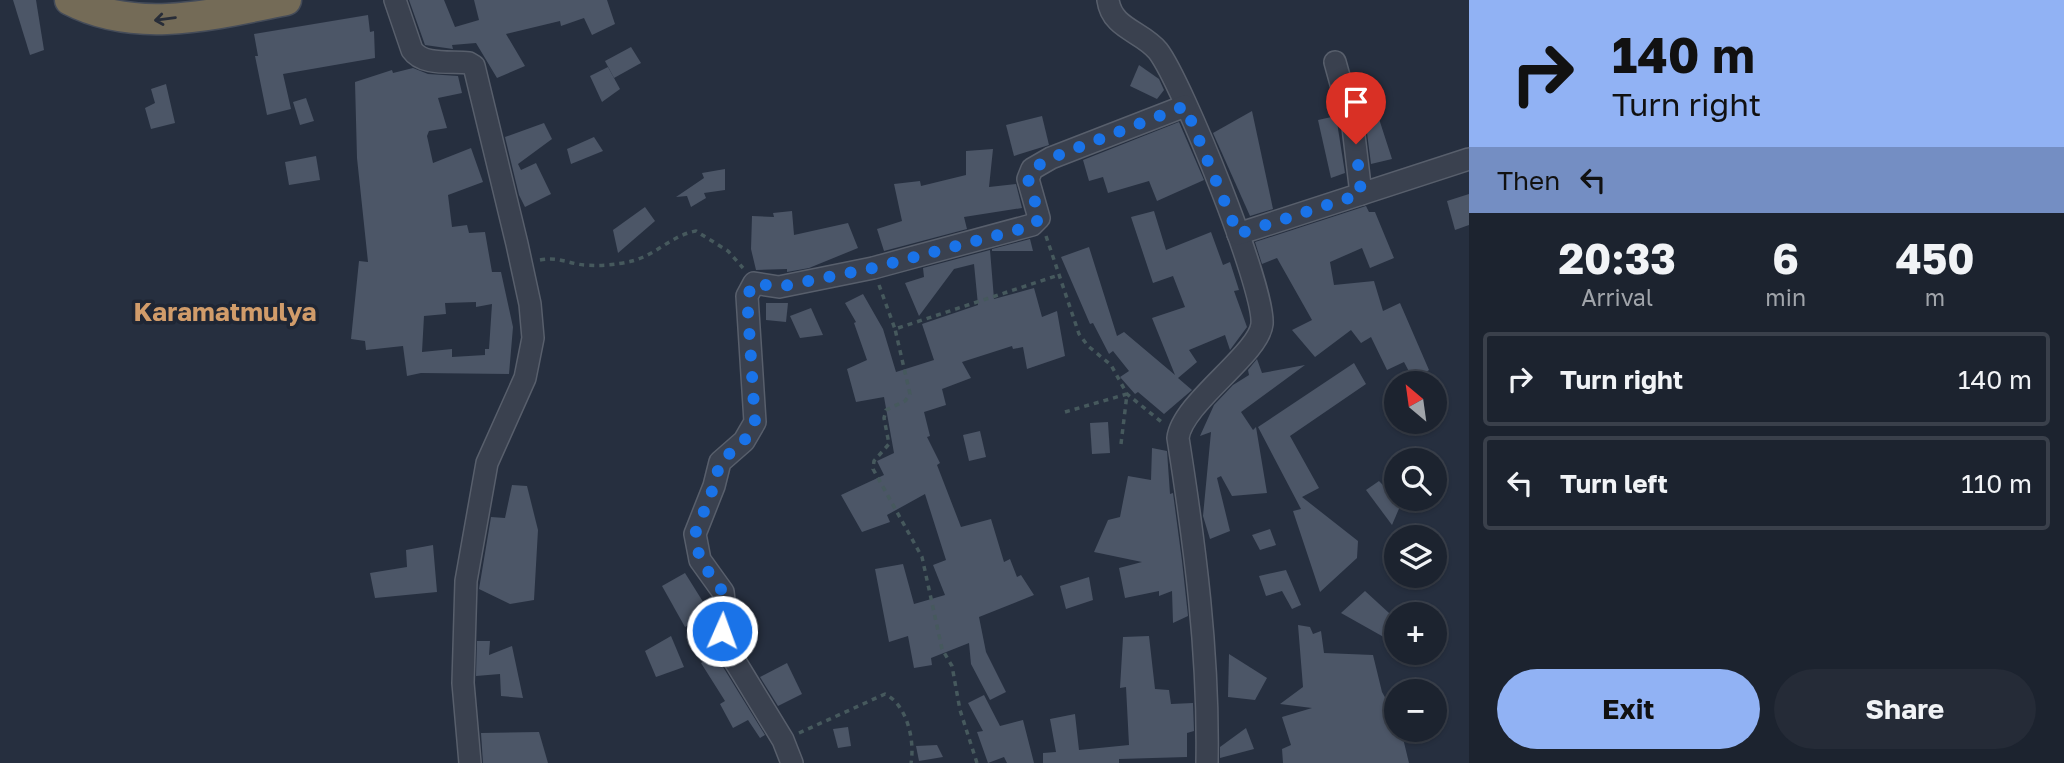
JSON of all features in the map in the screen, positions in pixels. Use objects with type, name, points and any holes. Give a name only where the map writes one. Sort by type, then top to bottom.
[{"type":"highway","points":[[70,0],[116,16],[147,21],[233,11],[286,0]]},
{"type":"street","points":[[395,0],[417,56],[426,60],[469,62],[474,66],[532,317],[531,361],[487,463],[466,581],[463,682],[470,763]]},
{"type":"street","points":[[1108,0],[1115,19],[1157,50],[1172,72],[1238,234],[1262,314],[1261,329],[1179,430],[1200,584],[1208,700],[1207,763]]},
{"type":"street","points":[[1335,62],[1353,127],[1361,194]]},
{"type":"street","points":[[792,763],[783,740],[722,640],[726,617],[723,592],[708,573],[695,545],[695,534],[714,486],[720,462],[744,441],[755,422],[747,296],[754,283],[779,287],[873,268],[1021,229],[1040,218],[1028,179],[1032,169],[1051,158],[1185,106]]},
{"type":"street","points":[[1238,234],[1469,159]]},
{"type":"path","points":[[1040,218],[1079,334],[1088,346],[1111,365],[1127,394],[1158,421],[1179,430]]},
{"type":"path","points":[[517,244],[530,259],[558,258],[579,264],[613,264],[653,254],[682,234],[696,231],[728,251],[754,283]]},
{"type":"path","points":[[873,268],[895,329],[910,394],[905,401],[886,410],[884,418],[889,444],[874,461],[873,469],[922,557],[942,649],[953,666],[960,710],[977,763]]},
{"type":"path","points":[[895,329],[1059,275]]},
{"type":"path","points":[[1065,412],[1127,394]]},
{"type":"path","points":[[1121,444],[1127,394]]},
{"type":"path","points":[[783,740],[884,694],[902,712],[913,745],[911,763]]},
{"type":"building","points":[[13,0],[36,0],[44,50],[30,55]]},
{"type":"building","points":[[409,0],[444,0],[455,27],[479,20],[474,0],[607,0],[615,24],[592,35],[584,18],[561,26],[560,21],[506,34],[525,66],[497,78],[476,43],[452,45],[453,49],[425,45]]},
{"type":"building","points":[[368,15],[370,32],[374,31],[375,58],[283,74],[291,109],[267,115],[255,56],[258,56],[254,34]]},
{"type":"building","points":[[631,47],[641,63],[614,78],[605,61]]},
{"type":"building","points":[[1139,65],[1159,79],[1164,90],[1157,99],[1130,86]]},
{"type":"building","points":[[608,67],[620,89],[602,102],[590,76]]},
{"type":"building","points":[[413,68],[428,74],[458,76],[462,93],[438,98],[447,128],[429,131],[427,136],[433,163],[471,148],[483,182],[448,195],[452,227],[467,225],[469,233],[485,232],[492,272],[501,272],[513,327],[509,374],[421,373],[407,376],[403,346],[366,350],[365,341],[351,339],[359,261],[368,262],[357,158],[355,82],[392,70],[393,73]],"holes":[[[476,302],[476,307],[492,304],[489,349],[485,349],[485,355],[452,357],[452,349],[422,352],[424,316],[446,314],[445,303]]]},
{"type":"building","points":[[166,84],[175,123],[151,129],[145,108],[155,103],[151,89]]},
{"type":"building","points":[[1371,94],[1392,159],[1371,164],[1366,125],[1358,97]]},
{"type":"building","points":[[306,98],[314,121],[300,125],[293,102]]},
{"type":"building","points":[[1252,111],[1273,209],[1250,216],[1213,133]]},
{"type":"building","points":[[1042,116],[1049,145],[1014,156],[1006,125]]},
{"type":"building","points":[[1336,116],[1345,173],[1331,178],[1318,120]]},
{"type":"building","points":[[1179,122],[1204,180],[1157,201],[1149,181],[1108,193],[1103,177],[1089,181],[1083,160]]},
{"type":"building","points":[[544,123],[552,139],[518,164],[521,170],[536,163],[551,194],[525,207],[519,195],[505,137]]},
{"type":"building","points":[[594,137],[603,151],[571,164],[567,149]]},
{"type":"building","points":[[993,149],[989,187],[1016,184],[1022,208],[964,217],[967,229],[884,251],[877,229],[902,221],[894,184],[920,181],[921,186],[966,175],[966,151]]},
{"type":"building","points":[[316,156],[320,180],[289,185],[285,162]]},
{"type":"building","points":[[725,169],[725,190],[704,193],[706,198],[691,207],[687,196],[676,197],[704,178],[702,173]]},
{"type":"building","points":[[1469,194],[1469,225],[1455,230],[1447,201]]},
{"type":"building","points":[[1366,206],[1369,212],[1375,212],[1394,258],[1370,268],[1362,248],[1330,262],[1334,285],[1374,281],[1383,311],[1400,303],[1429,370],[1409,371],[1404,362],[1387,370],[1371,337],[1361,343],[1351,330],[1315,357],[1292,330],[1312,320],[1277,258],[1262,264],[1255,242]]},
{"type":"building","points":[[645,207],[655,221],[618,253],[613,230]]},
{"type":"building","points":[[792,211],[794,235],[848,223],[858,248],[809,268],[787,272],[787,269],[756,270],[751,249],[752,216],[774,217],[773,213]]},
{"type":"building","points":[[1154,211],[1166,250],[1211,232],[1223,265],[1230,262],[1239,290],[1234,291],[1247,327],[1230,350],[1225,335],[1189,350],[1197,362],[1178,378],[1192,390],[1164,414],[1138,392],[1135,394],[1120,377],[1129,371],[1113,351],[1109,354],[1093,323],[1090,324],[1061,257],[1089,247],[1117,336],[1124,332],[1175,375],[1152,318],[1185,307],[1173,276],[1153,283],[1131,217]]},
{"type":"building","points":[[1030,239],[1033,251],[992,251],[992,249]]},
{"type":"building","points":[[990,250],[994,299],[1034,288],[1042,317],[1057,311],[1065,356],[1027,369],[1023,347],[1013,349],[1012,346],[962,362],[971,378],[942,389],[946,405],[924,412],[930,436],[927,437],[940,463],[937,465],[961,527],[991,519],[1004,562],[1010,559],[1017,577],[1021,575],[1034,595],[979,617],[986,652],[1006,692],[990,700],[971,664],[969,643],[931,658],[932,665],[914,668],[908,636],[889,642],[875,569],[903,564],[914,604],[945,595],[933,565],[946,560],[925,494],[887,515],[890,522],[862,532],[841,495],[884,475],[877,461],[894,453],[884,397],[856,402],[847,369],[867,360],[854,323],[856,322],[845,303],[863,294],[883,329],[896,372],[934,360],[922,324],[978,305],[974,264],[954,269],[919,316],[905,283],[924,277],[923,268]]},
{"type":"building","points":[[766,303],[788,303],[786,322],[766,320]]},
{"type":"building","points":[[811,308],[823,335],[800,338],[790,316]]},
{"type":"building","points":[[1257,359],[1262,373],[1305,365],[1241,412],[1253,430],[1256,427],[1267,493],[1232,496],[1221,476],[1217,478],[1230,531],[1210,539],[1203,516],[1211,432],[1200,436],[1214,405],[1233,385],[1249,375],[1248,370]]},
{"type":"building","points":[[1354,363],[1366,384],[1290,436],[1319,488],[1302,497],[1358,541],[1357,558],[1320,592],[1293,511],[1301,509],[1258,427]]},
{"type":"building","points":[[1108,422],[1110,453],[1092,454],[1090,423]]},
{"type":"building","points":[[980,431],[986,457],[969,461],[963,435]]},
{"type":"building","points":[[1152,448],[1167,451],[1170,494],[1173,493],[1182,561],[1188,616],[1173,623],[1172,591],[1159,596],[1159,591],[1125,598],[1119,568],[1142,562],[1094,552],[1108,520],[1120,517],[1128,476],[1151,480]]},
{"type":"building","points":[[1379,481],[1384,486],[1384,511],[1398,511],[1392,525],[1366,490]]},
{"type":"building","points":[[512,485],[527,486],[538,530],[534,600],[510,604],[479,589],[491,517],[505,518]]},
{"type":"building","points":[[1270,529],[1276,545],[1260,550],[1252,535]]},
{"type":"building","points":[[433,545],[437,592],[375,598],[370,573],[407,567],[406,550]]},
{"type":"building","points":[[1286,570],[1301,605],[1292,609],[1282,591],[1266,596],[1259,576]]},
{"type":"building","points":[[685,573],[710,613],[685,627],[662,586]]},
{"type":"building","points":[[1089,577],[1093,600],[1066,609],[1060,586]]},
{"type":"building","points":[[1365,591],[1384,608],[1384,637],[1341,613]]},
{"type":"building","points":[[1298,625],[1310,627],[1313,634],[1321,631],[1324,653],[1373,655],[1384,696],[1384,742],[1404,742],[1409,763],[1283,763],[1282,749],[1291,745],[1282,717],[1312,708],[1280,704],[1303,687]]},
{"type":"building","points":[[671,636],[684,667],[656,677],[645,651]]},
{"type":"building","points":[[1149,636],[1155,689],[1169,690],[1171,704],[1193,703],[1194,731],[1187,733],[1187,757],[1119,759],[1119,763],[1043,763],[1043,753],[1056,752],[1050,719],[1075,714],[1079,750],[1129,745],[1126,687],[1120,688],[1123,637]]},
{"type":"building","points":[[477,641],[490,641],[489,655],[512,646],[523,698],[501,696],[500,674],[476,676]]},
{"type":"building","points":[[715,654],[765,735],[760,738],[748,720],[733,728],[720,704],[725,701],[701,663]]},
{"type":"building","points":[[1229,654],[1267,678],[1255,700],[1228,697]]},
{"type":"building","points":[[787,663],[802,694],[778,706],[760,677]]},
{"type":"building","points":[[984,695],[1000,726],[1023,720],[1034,763],[1007,763],[1004,757],[988,763],[977,732],[983,731],[968,703]]},
{"type":"building","points":[[848,727],[851,746],[838,748],[833,729]]},
{"type":"building","points":[[1246,728],[1254,749],[1220,758],[1220,747]]},
{"type":"building","points":[[539,732],[548,763],[483,763],[481,733]]},
{"type":"building","points":[[937,745],[943,757],[919,761],[916,746]]},
{"type":"district","name":"Karamatmulya","points":[[225,311]]},
{"type":"route","points":[[722,631],[726,617],[723,592],[700,560],[695,534],[714,486],[720,462],[744,441],[755,422],[747,296],[754,283],[779,287],[873,268],[1032,226],[1040,218],[1028,179],[1032,169],[1051,158],[1185,106],[1238,234],[1361,194],[1356,144]]}]
